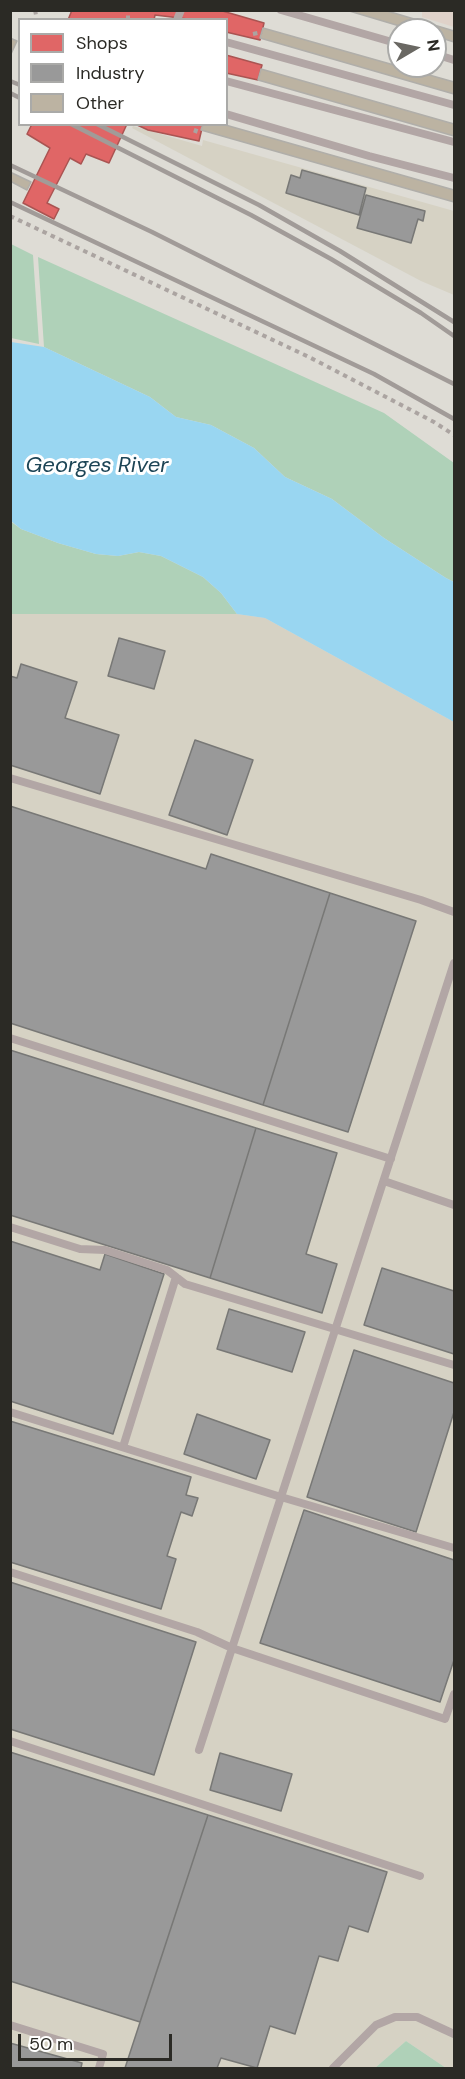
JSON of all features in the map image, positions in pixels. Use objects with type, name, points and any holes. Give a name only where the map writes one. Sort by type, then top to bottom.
[{"type":"lane","points":[[281,10],[387,41]]},
{"type":"lane","points":[[228,43],[454,105]]},
{"type":"lane","points":[[228,82],[454,142]]},
{"type":"lane","points":[[228,115],[454,178]]},
{"type":"lane","points":[[10,778],[410,896],[454,912]]},
{"type":"lane","points":[[199,1750],[454,963]]},
{"type":"lane","points":[[10,1038],[391,1159]]},
{"type":"lane","points":[[384,1181],[454,1205]]},
{"type":"lane","points":[[10,1227],[80,1248],[105,1250],[167,1269],[185,1284],[454,1365]]},
{"type":"lane","points":[[123,1447],[176,1277]]},
{"type":"lane","points":[[10,1412],[281,1497],[454,1548]]},
{"type":"lane","points":[[10,1572],[198,1632],[232,1648],[445,1719],[454,1694]]},
{"type":"lane","points":[[10,1741],[420,1876]]},
{"type":"lane","points":[[333,2068],[376,2025],[395,2017],[417,2017],[454,2034]]},
{"type":"lane","points":[[10,2025],[103,2054],[99,2068]]},
{"type":"path","points":[[195,133],[197,126]]},
{"type":"path","points":[[10,216],[309,357],[434,422],[454,435]]},
{"type":"shaded area","points":[[422,11],[454,11],[454,27],[447,25],[447,18],[422,17]]},
{"type":"shaded area","points":[[133,126],[202,146],[203,140],[454,211],[454,295],[421,281],[132,128]]},
{"type":"shaded area","points":[[11,614],[237,614],[265,618],[454,722],[454,2068],[446,2068],[406,2041],[375,2068],[11,2068]]},
{"type":"green space","points":[[11,244],[33,255],[39,344],[11,338]]},
{"type":"green space","points":[[38,257],[384,413],[454,463],[454,582],[384,538],[332,499],[285,477],[254,448],[211,425],[176,417],[150,397],[44,347]]},
{"type":"green space","points":[[10,521],[21,529],[96,554],[118,556],[139,552],[161,556],[203,577],[221,593],[237,614],[11,614]]},
{"type":"green space","points":[[406,2041],[446,2068],[375,2068]]},
{"type":"water","name":"Georges River","points":[[11,342],[44,347],[150,397],[176,417],[211,425],[254,448],[285,477],[332,499],[384,538],[454,582],[454,722],[265,618],[237,614],[221,593],[203,577],[161,556],[139,552],[118,556],[96,554],[21,529],[11,521]]},
{"type":"building: Shops","points":[[72,10],[219,10],[264,23],[260,40],[228,32],[228,18],[180,18],[155,15],[154,18],[69,18]]},
{"type":"building: Shops","points":[[228,56],[262,65],[258,80],[228,73]]},
{"type":"building: Shops","points":[[31,126],[126,126],[109,163],[86,154],[81,164],[70,158],[47,203],[59,209],[54,219],[23,203],[50,148],[27,134]]},
{"type":"building: Shops","points":[[139,126],[203,126],[199,141]]},
{"type":"building: Industry","points":[[302,170],[366,188],[359,215],[286,193],[291,175],[300,178]]},
{"type":"building: Industry","points":[[366,195],[425,211],[423,221],[418,219],[411,243],[357,228]]},
{"type":"building: Industry","points":[[119,638],[165,651],[154,689],[108,676]]},
{"type":"building: Industry","points":[[21,664],[77,682],[65,718],[119,735],[100,794],[10,765],[10,676],[17,678]]},
{"type":"building: Industry","points":[[195,740],[253,760],[227,835],[169,815]]},
{"type":"building: Industry","points":[[10,806],[206,869],[211,854],[330,893],[263,1105],[10,1023]]},
{"type":"building: Industry","points":[[330,893],[416,921],[348,1132],[263,1105]]},
{"type":"building: Industry","points":[[10,1050],[256,1128],[210,1278],[10,1215]]},
{"type":"building: Industry","points":[[256,1128],[337,1153],[306,1254],[337,1264],[322,1313],[210,1278]]},
{"type":"building: Industry","points":[[10,1241],[100,1270],[105,1254],[164,1274],[113,1434],[10,1401]]},
{"type":"building: Industry","points":[[382,1268],[454,1291],[454,1354],[364,1325]]},
{"type":"building: Industry","points":[[229,1309],[305,1332],[292,1372],[217,1349]]},
{"type":"building: Industry","points":[[354,1350],[454,1383],[454,1412],[416,1532],[307,1497]]},
{"type":"building: Industry","points":[[197,1414],[270,1440],[256,1479],[184,1454]]},
{"type":"building: Industry","points":[[10,1421],[191,1477],[186,1495],[198,1498],[192,1516],[181,1512],[167,1556],[176,1559],[161,1609],[10,1562]]},
{"type":"building: Industry","points":[[304,1510],[454,1560],[454,1660],[440,1702],[260,1643]]},
{"type":"building: Industry","points":[[10,1582],[196,1642],[154,1775],[10,1729]]},
{"type":"building: Industry","points":[[10,1752],[208,1815],[140,2022],[10,1981]]},
{"type":"building: Industry","points":[[220,1753],[292,1774],[281,1811],[210,1790]]},
{"type":"building: Industry","points":[[208,1815],[387,1872],[368,1932],[349,1926],[338,1961],[319,1956],[295,2034],[270,2026],[257,2068],[221,2058],[217,2068],[125,2068]]},
{"type":"building: Industry","points":[[10,2043],[82,2063],[81,2068],[10,2068]]},
{"type":"building: Other","points":[[346,10],[384,10],[411,18],[387,18],[387,22]]},
{"type":"building: Other","points":[[263,28],[387,63],[387,75],[260,38]]},
{"type":"building: Other","points":[[447,29],[454,31],[454,42],[447,40]]},
{"type":"building: Other","points":[[10,38],[17,41],[11,54],[10,54]]},
{"type":"building: Other","points":[[261,69],[454,124],[454,136],[258,80]]},
{"type":"building: Other","points":[[399,78],[440,78],[454,82],[454,94]]},
{"type":"building: Other","points":[[202,126],[228,126],[454,190],[454,202],[201,130]]},
{"type":"building: Other","points":[[10,172],[31,182],[27,190],[10,181]]},
{"type":"railway","points":[[10,81],[18,84]]},
{"type":"railway","points":[[10,93],[18,97]]},
{"type":"railway","points":[[75,126],[251,215],[331,259],[421,313],[454,336]]},
{"type":"railway","points":[[101,126],[259,205],[340,251],[454,322]]},
{"type":"railway","points":[[10,165],[152,232],[454,384]]},
{"type":"railway","points":[[10,202],[374,374],[454,419]]}]
